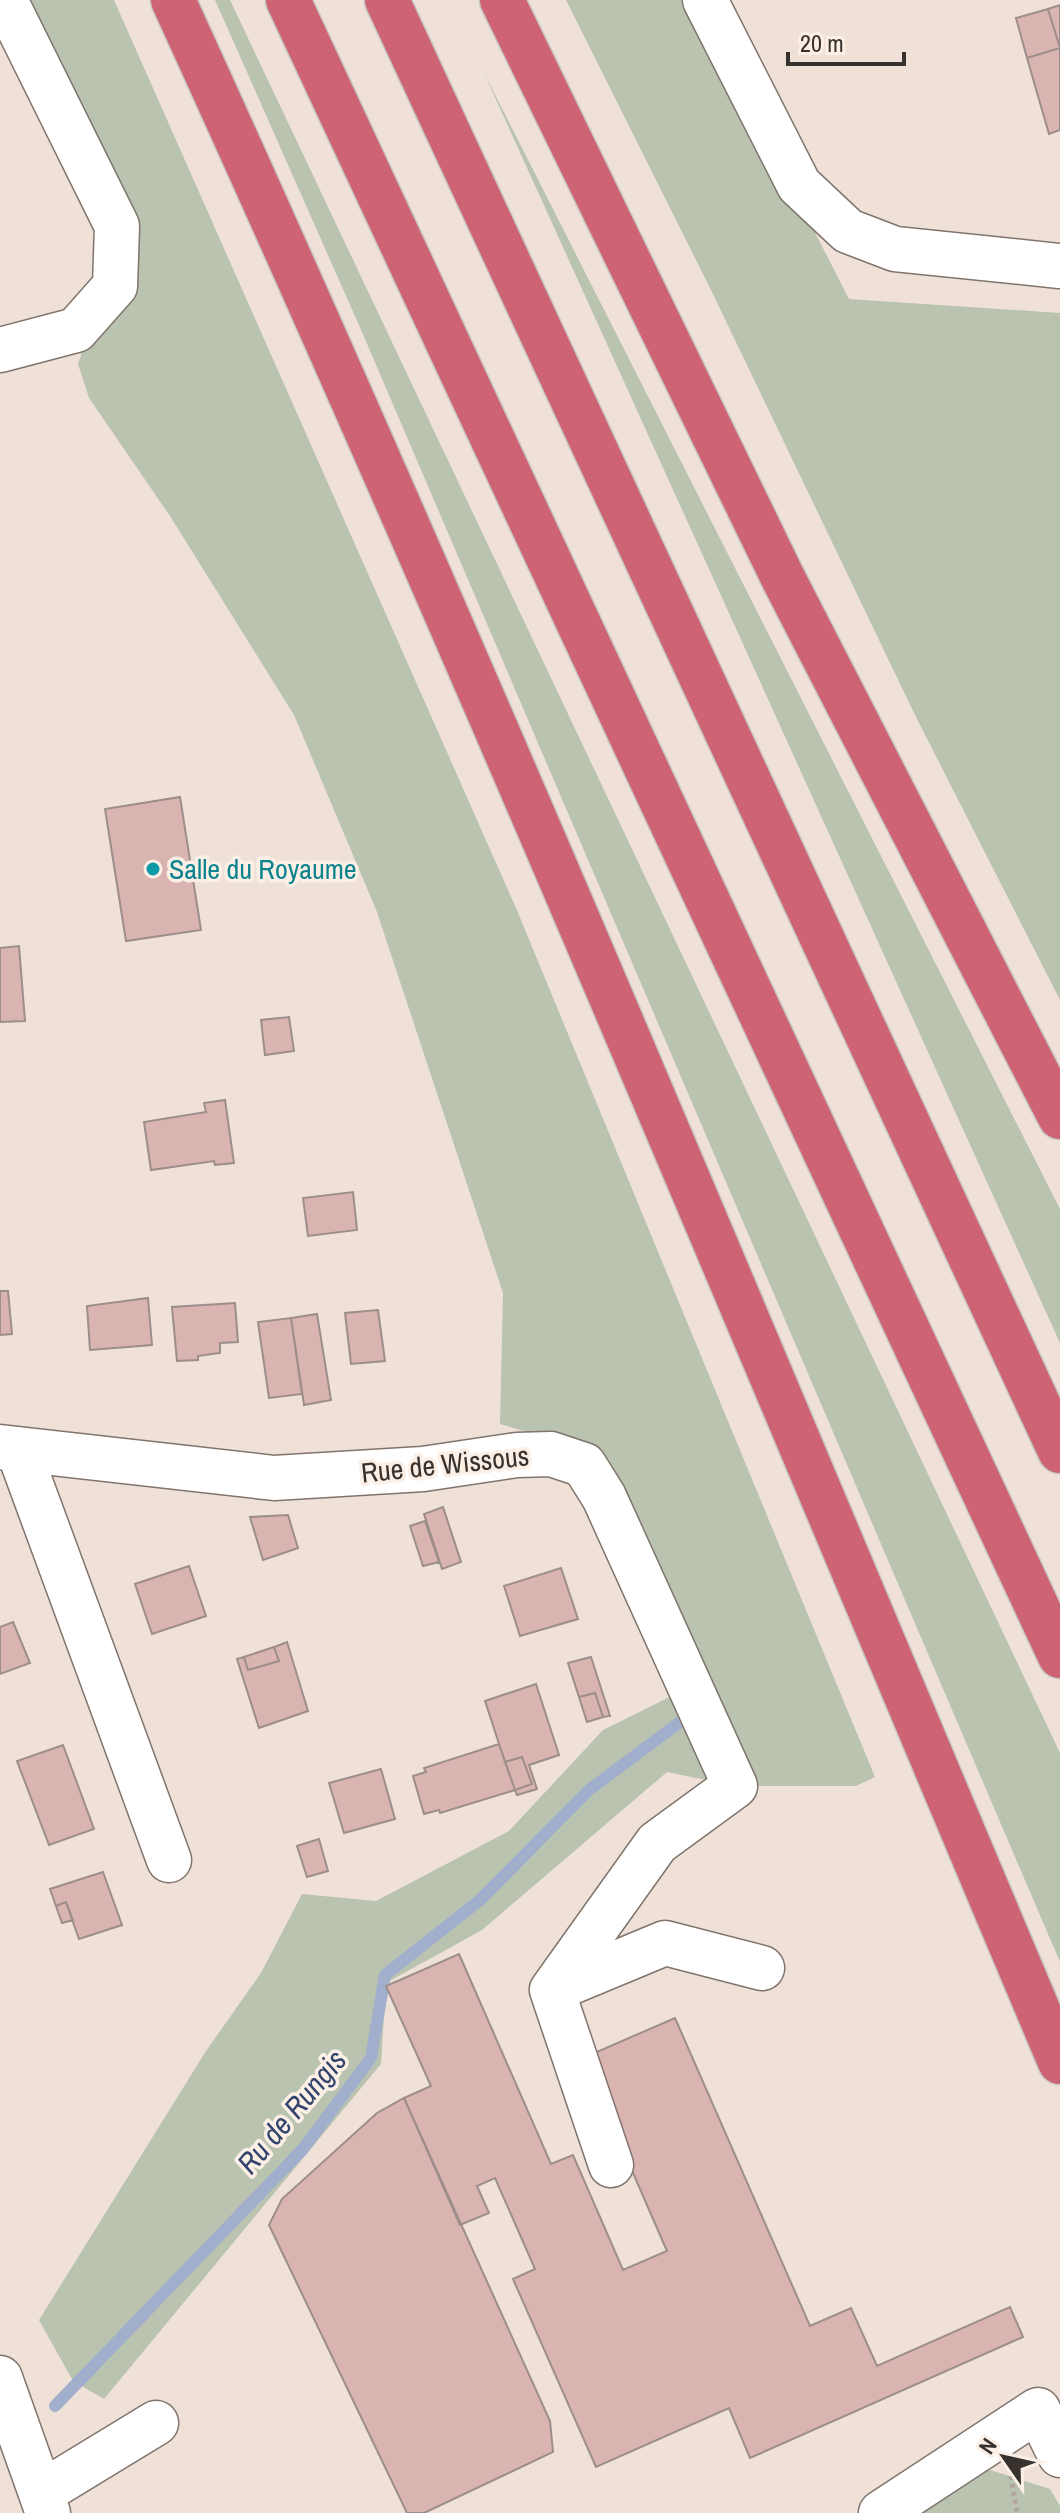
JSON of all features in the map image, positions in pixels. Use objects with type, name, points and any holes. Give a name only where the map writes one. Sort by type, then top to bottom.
[{"type":"highway","points":[[173,0],[264,200],[498,737],[1060,2062]]},
{"type":"highway","points":[[288,0],[1060,1656]]},
{"type":"highway","points":[[387,0],[1060,1451]]},
{"type":"highway","points":[[502,0],[783,578],[1060,1117]]},
{"type":"street","points":[[0,350],[76,330],[115,286],[117,226],[5,0]]},
{"type":"street","points":[[705,0],[799,185],[848,231],[895,249],[1060,266]]},
{"type":"street","points":[[9,1448],[169,1860]]},
{"type":"street","name":"Rue de Wissous","points":[[9,1448],[274,1478],[423,1469],[517,1455],[551,1454],[584,1465],[604,1497],[735,1786],[657,1843],[552,1990]]},
{"type":"street","points":[[611,2165],[552,1990],[665,1943],[762,1968]]},
{"type":"street","points":[[0,2378],[45,2503],[156,2423]]},
{"type":"street","points":[[881,2513],[1038,2410],[1060,2455]]},
{"type":"green space","points":[[24,0],[114,0],[516,908],[875,1777],[856,1786],[735,1786],[667,1772],[482,1930],[386,1983],[381,2064],[104,2399],[73,2381],[39,2320],[206,2051],[261,1973],[302,1894],[376,1901],[509,1831],[603,1730],[706,1679],[637,1514],[594,1452],[500,1424],[503,1293],[377,912],[294,715],[170,516],[89,398],[78,364],[123,235]]},
{"type":"green space","points":[[215,0],[230,0],[1060,1753],[1060,1962],[362,332]]},
{"type":"green space","points":[[566,0],[696,0],[849,299],[1060,313],[1060,1000],[916,717],[711,290]]},
{"type":"green space","points":[[484,73],[1060,1209],[1060,1343]]},
{"type":"green space","points":[[990,2470],[1050,2489],[1060,2506],[1060,2513],[916,2513],[969,2476]]},
{"type":"building","points":[[1060,5],[1060,48],[1048,9]]},
{"type":"building","points":[[1048,9],[1060,48],[1027,58],[1016,18]]},
{"type":"building","points":[[1060,48],[1060,130],[1049,134],[1027,58]]},
{"type":"building","name":"Salle du Royaume","points":[[180,797],[201,930],[126,941],[105,809]]},
{"type":"building","points":[[19,946],[25,1021],[0,1022],[0,948]]},
{"type":"building","points":[[289,1017],[294,1051],[265,1055],[261,1020]]},
{"type":"building","points":[[225,1100],[234,1163],[215,1165],[214,1161],[151,1170],[144,1122],[206,1112],[204,1103]]},
{"type":"building","points":[[353,1192],[357,1230],[308,1236],[303,1198]]},
{"type":"building","points":[[0,1291],[8,1291],[12,1334],[0,1335]]},
{"type":"building","points":[[148,1298],[152,1345],[90,1350],[87,1306]]},
{"type":"building","points":[[235,1303],[238,1342],[220,1343],[220,1353],[198,1356],[198,1360],[177,1361],[172,1307]]},
{"type":"building","points":[[378,1310],[385,1361],[351,1364],[345,1313]]},
{"type":"building","points":[[317,1314],[331,1400],[304,1405],[291,1318]]},
{"type":"building","points":[[291,1318],[302,1394],[269,1398],[258,1322]]},
{"type":"building","points":[[443,1507],[461,1562],[442,1569],[424,1514]]},
{"type":"building","points":[[288,1515],[298,1548],[263,1560],[250,1517]]},
{"type":"building","points":[[425,1521],[439,1562],[423,1566],[410,1526]]},
{"type":"building","points":[[189,1566],[206,1616],[152,1634],[135,1584]]},
{"type":"building","points":[[561,1568],[578,1619],[520,1636],[504,1586]]},
{"type":"building","points":[[13,1622],[30,1663],[0,1674],[0,1627]]},
{"type":"building","points":[[287,1642],[308,1711],[259,1728],[237,1659],[244,1657],[248,1670],[279,1661],[274,1647]]},
{"type":"building","points":[[274,1647],[279,1661],[248,1670],[244,1657]]},
{"type":"building","points":[[591,1657],[610,1716],[603,1717],[595,1693],[579,1697],[568,1663]]},
{"type":"building","points":[[536,1684],[559,1755],[529,1765],[537,1789],[517,1795],[515,1790],[532,1784],[522,1757],[505,1762],[485,1701]]},
{"type":"building","points":[[595,1693],[603,1717],[587,1722],[579,1697]]},
{"type":"building","points":[[499,1744],[515,1790],[440,1813],[439,1810],[424,1814],[413,1776],[426,1772],[424,1768]]},
{"type":"building","points":[[63,1745],[94,1829],[49,1845],[17,1761]]},
{"type":"building","points":[[522,1757],[532,1784],[515,1790],[505,1762]]},
{"type":"building","points":[[381,1769],[395,1819],[344,1833],[329,1783]]},
{"type":"building","points":[[319,1839],[328,1871],[307,1877],[297,1846]]},
{"type":"building","points":[[103,1872],[122,1925],[79,1939],[66,1902],[56,1906],[50,1889]]},
{"type":"building","points":[[66,1902],[73,1920],[62,1923],[56,1906]]},
{"type":"building","points":[[459,1954],[551,2164],[573,2155],[623,2270],[667,2251],[583,2058],[675,2018],[810,2326],[851,2308],[877,2366],[1010,2307],[1023,2337],[750,2458],[729,2408],[596,2467],[513,2279],[535,2269],[495,2178],[477,2186],[489,2213],[460,2225],[404,2098],[431,2086],[386,1986]]},
{"type":"building","points":[[404,2098],[550,2421],[553,2452],[424,2513],[407,2513],[269,2225],[282,2199],[377,2113]]},
{"type":"waterway","name":"Ru de Rungis","points":[[55,2406],[303,2149],[371,2058],[385,1975],[480,1900],[589,1790],[684,1719]]},
{"type":"place","name":"Salle du Royaume","points":[[153,869]]}]
